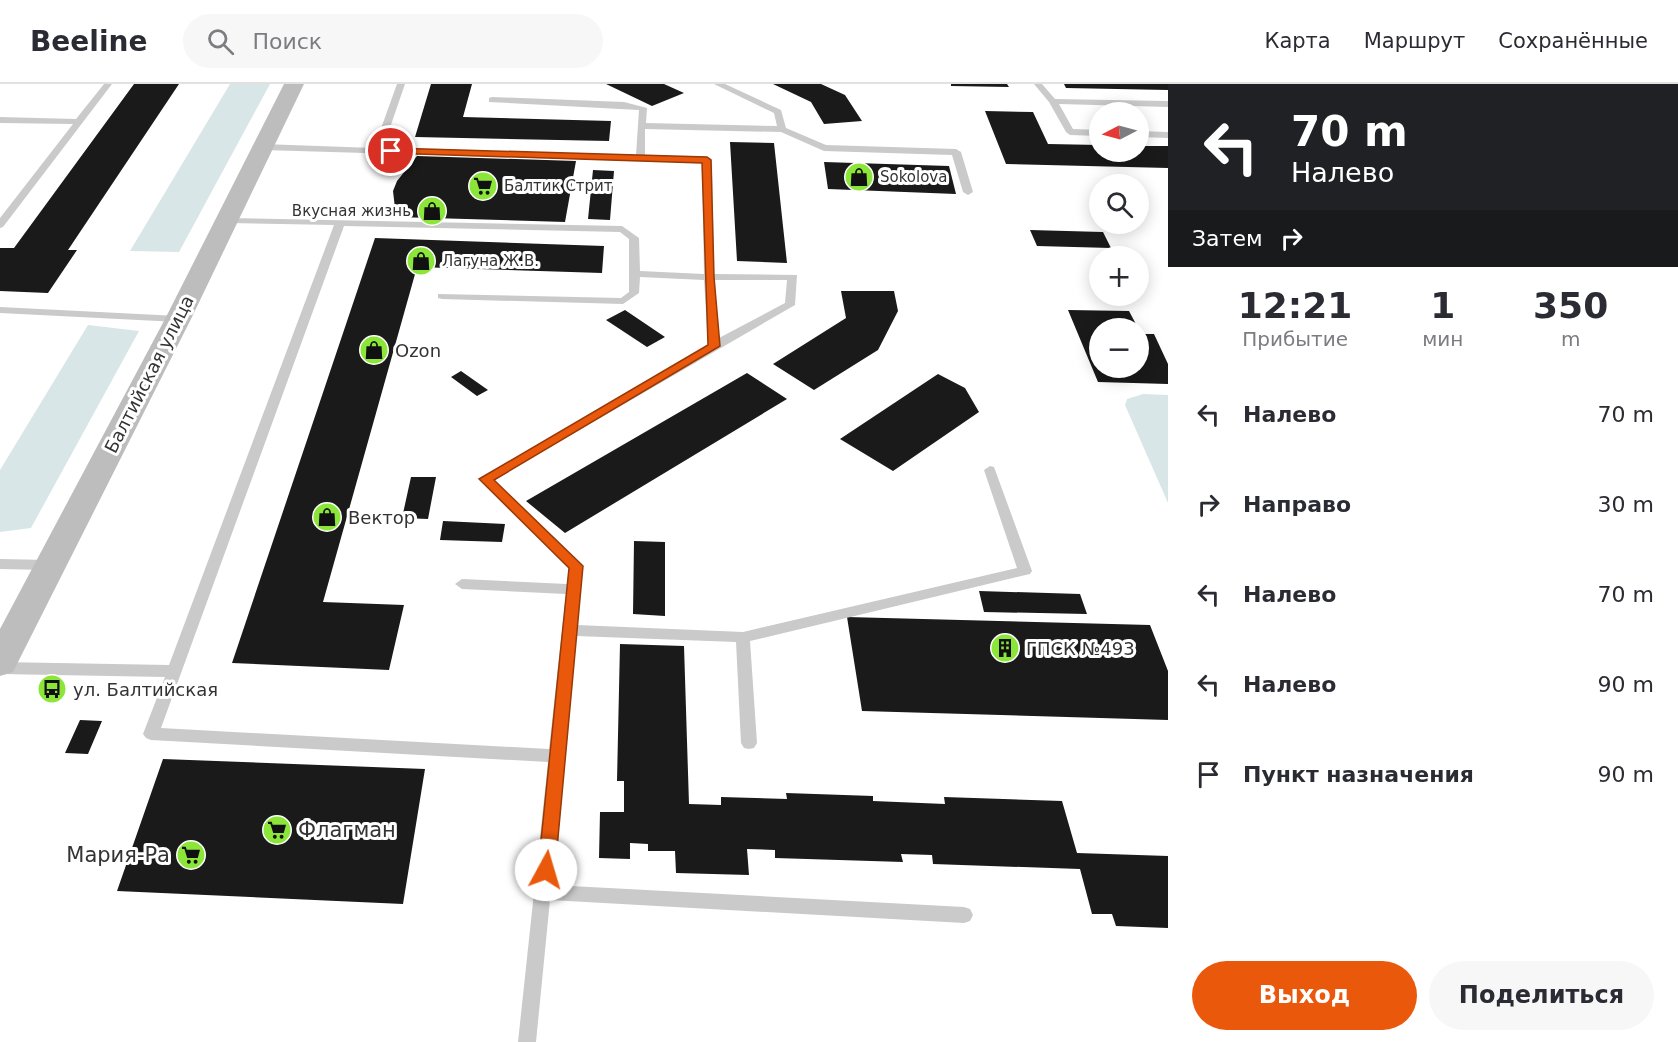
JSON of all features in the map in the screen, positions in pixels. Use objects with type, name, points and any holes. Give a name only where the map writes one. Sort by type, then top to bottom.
[{"type":"main road","name":"Балтийская улица","points":[[0,662],[178,319],[294,84]]},
{"type":"lane","points":[[0,225],[108,84]]},
{"type":"lane","points":[[378,150],[401,84]]},
{"type":"lane","points":[[718,84],[778,112],[782,129]]},
{"type":"lane","points":[[1038,84],[1053,101],[1070,132],[1089,133]]},
{"type":"lane","points":[[492,100],[624,105],[643,108],[640,158]]},
{"type":"lane","points":[[1053,101],[1168,104]]},
{"type":"lane","points":[[0,120],[79,122]]},
{"type":"lane","points":[[641,126],[782,129],[825,148],[956,152],[968,192]]},
{"type":"lane","points":[[1149,134],[1168,135]]},
{"type":"lane","points":[[263,147],[707,160],[709,277],[714,346]]},
{"type":"lane","points":[[228,220],[622,230],[634,238],[634,293],[622,301],[442,296]]},
{"type":"lane","points":[[340,222],[152,734],[558,756]]},
{"type":"lane","points":[[528,1042],[576,566],[485,479],[714,346],[790,305],[793,277],[635,274]]},
{"type":"lane","points":[[0,310],[178,319]]},
{"type":"lane","points":[[570,630],[743,637],[1024,571],[990,470]]},
{"type":"lane","points":[[0,564],[50,565]]},
{"type":"lane","points":[[462,584],[574,589]]},
{"type":"lane","points":[[743,637],[749,743]]},
{"type":"lane","points":[[0,668],[176,670]]},
{"type":"lane","points":[[544,892],[964,915]]},
{"type":"shaded area","points":[[230,84],[270,84],[179,252],[130,251]]},
{"type":"shaded area","points":[[88,325],[139,331],[31,528],[0,532],[0,470]]},
{"type":"shaded area","points":[[1143,394],[1168,395],[1168,503],[1125,405],[1127,399]]},
{"type":"building","points":[[134,84],[179,84],[68,250],[77,250],[48,293],[0,291],[0,248],[14,248]]},
{"type":"building","points":[[431,84],[472,84],[463,117],[611,121],[609,141],[415,137]]},
{"type":"building","points":[[606,84],[664,84],[684,93],[652,106]]},
{"type":"building","points":[[773,84],[821,84],[845,95],[862,121],[824,124],[811,102]]},
{"type":"building","points":[[951,84],[1007,84],[1009,87],[951,86]]},
{"type":"building","points":[[1064,84],[1168,84],[1168,90],[1066,88]]},
{"type":"building","points":[[985,111],[1033,112],[1048,144],[1089,145],[1089,162],[1149,162],[1149,146],[1168,146],[1168,168],[1006,164]]},
{"type":"building","points":[[730,142],[774,143],[787,263],[737,261]]},
{"type":"building","name":"Балтик Стрит","points":[[417,156],[576,161],[565,222],[396,217],[393,191],[397,181]]},
{"type":"building","points":[[824,162],[949,166],[956,194],[828,189]]},
{"type":"building","points":[[593,170],[614,171],[610,220],[588,219]]},
{"type":"building","points":[[1030,230],[1104,234],[1110,246],[1089,247],[1037,246]]},
{"type":"building","points":[[375,238],[604,246],[602,273],[417,267],[323,602],[404,605],[389,670],[232,663]]},
{"type":"building","points":[[841,291],[894,291],[898,311],[878,350],[814,390],[773,364],[846,318]]},
{"type":"building","points":[[625,310],[665,337],[647,347],[606,320]]},
{"type":"building","points":[[1068,310],[1129,311],[1133,318],[1089,318],[1089,360]]},
{"type":"building","points":[[1149,334],[1154,334],[1168,364],[1168,384],[1098,382],[1096,378],[1149,378]]},
{"type":"building","points":[[461,371],[488,390],[477,396],[451,377]]},
{"type":"building","points":[[747,373],[787,399],[565,533],[526,501]]},
{"type":"building","points":[[938,374],[965,388],[979,412],[893,471],[840,439]]},
{"type":"building","points":[[411,477],[436,477],[428,519],[402,518]]},
{"type":"building","points":[[443,521],[505,524],[502,542],[440,540]]},
{"type":"building","points":[[634,541],[665,542],[665,616],[633,614]]},
{"type":"building","points":[[979,591],[1080,594],[1087,614],[984,612]]},
{"type":"building","name":"ГПСК №493","points":[[847,617],[1150,625],[1168,671],[1168,720],[862,711]]},
{"type":"building","points":[[620,644],[684,646],[689,804],[721,805],[721,797],[787,799],[786,793],[873,796],[873,801],[945,804],[944,797],[1062,801],[1077,853],[1168,856],[1168,928],[1116,926],[1112,914],[1092,914],[1080,869],[933,864],[932,855],[901,854],[903,862],[775,858],[775,850],[747,849],[749,875],[676,873],[675,851],[648,851],[648,844],[630,843],[630,859],[599,858],[600,812],[624,812],[624,781],[617,781]]},
{"type":"building","points":[[80,720],[102,721],[88,754],[65,753]]},
{"type":"building","name":"Флагман","points":[[163,759],[425,769],[403,904],[117,891]]},
{"type":"place","name":"Sokolova","points":[[859,177]]},
{"type":"place","name":"Балтик Стрит","points":[[483,186]]},
{"type":"place","name":"Вкусная жизнь","points":[[432,211]]},
{"type":"place","name":"Лагуна Ж.В.","points":[[421,261]]},
{"type":"place","name":"Ozon","points":[[374,350]]},
{"type":"place","name":"Вектор","points":[[327,517]]},
{"type":"place","name":"ГПСК №493","points":[[1005,648]]},
{"type":"place","name":"ул. Балтийская","points":[[52,689]]},
{"type":"place","name":"Флагман","points":[[277,830]]},
{"type":"place","name":"Мария-Ра","points":[[191,855]]},
{"type":"route","points":[[391,151],[707,160],[709,277],[714,346],[485,479],[576,566],[546,870]]}]
